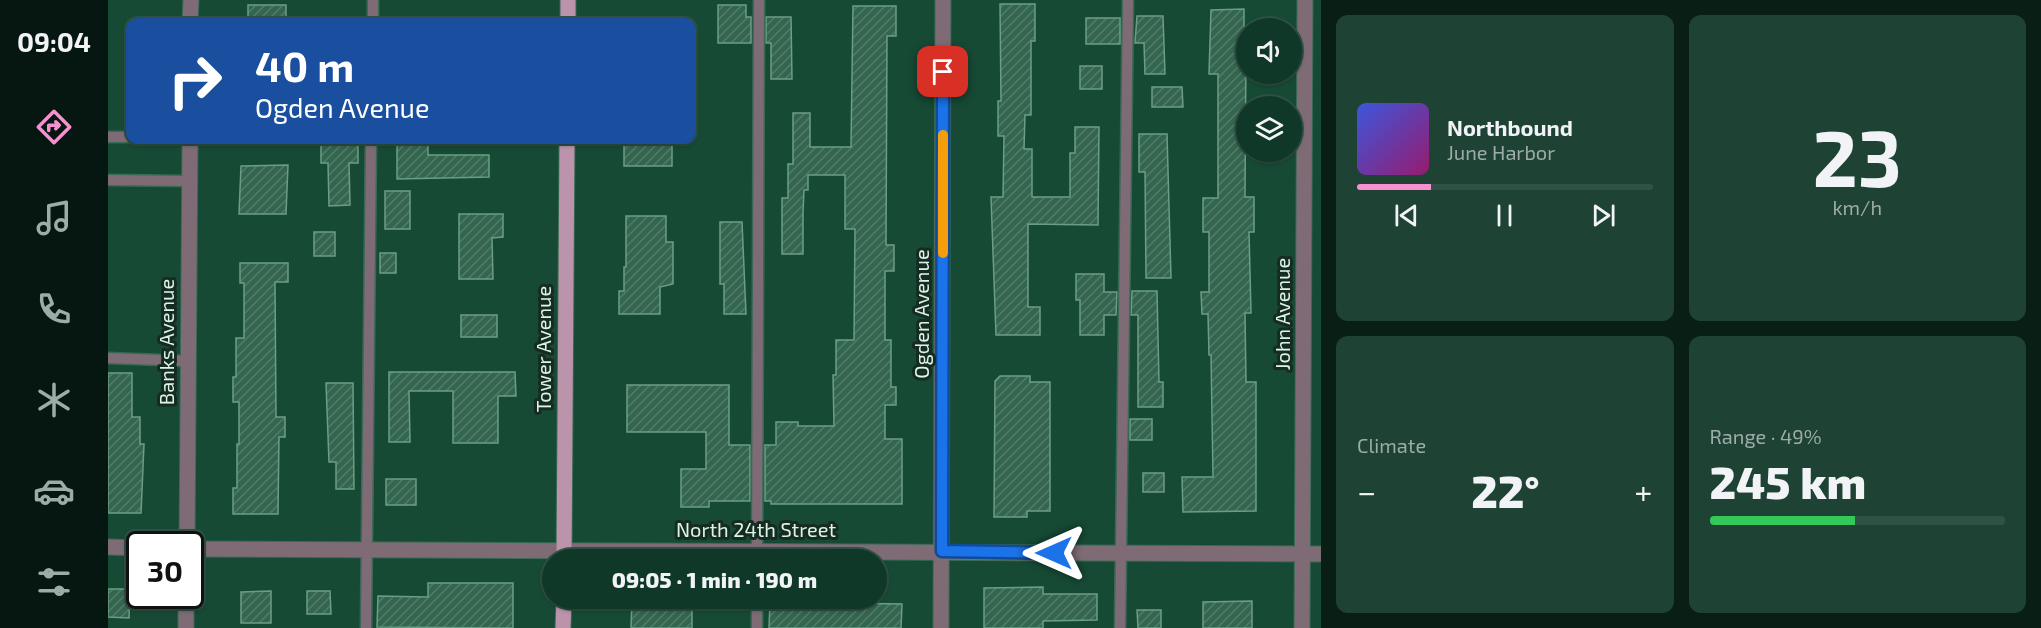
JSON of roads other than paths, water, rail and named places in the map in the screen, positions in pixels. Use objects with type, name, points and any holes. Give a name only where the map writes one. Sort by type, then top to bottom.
[{"type":"main road","points":[[568,0],[568,18]]},
{"type":"main road","name":"Tower Avenue","points":[[564,549],[567,144]]},
{"type":"main road","points":[[563,628],[564,609]]},
{"type":"street","points":[[190,0],[190,18]]},
{"type":"street","name":"Ogden Avenue","points":[[941,628],[944,0]]},
{"type":"street","name":"John Avenue","points":[[1302,628],[1305,0]]},
{"type":"street","name":"Banks Avenue","points":[[187,531],[190,144]]},
{"type":"street","points":[[108,547],[126,548]]},
{"type":"street","name":"North 24th Street","points":[[204,549],[366,549],[542,554]]},
{"type":"street","name":"North 24th Street","points":[[887,552],[1321,554]]},
{"type":"street","points":[[186,609],[186,628]]},
{"type":"lane","points":[[373,0],[373,18]]},
{"type":"lane","points":[[757,549],[759,0]]},
{"type":"lane","points":[[1120,628],[1128,0]]},
{"type":"lane","points":[[108,137],[126,137]]},
{"type":"lane","points":[[366,628],[371,144]]},
{"type":"lane","points":[[108,180],[189,181]]},
{"type":"lane","points":[[108,358],[188,361]]},
{"type":"lane","points":[[757,609],[757,628]]}]
